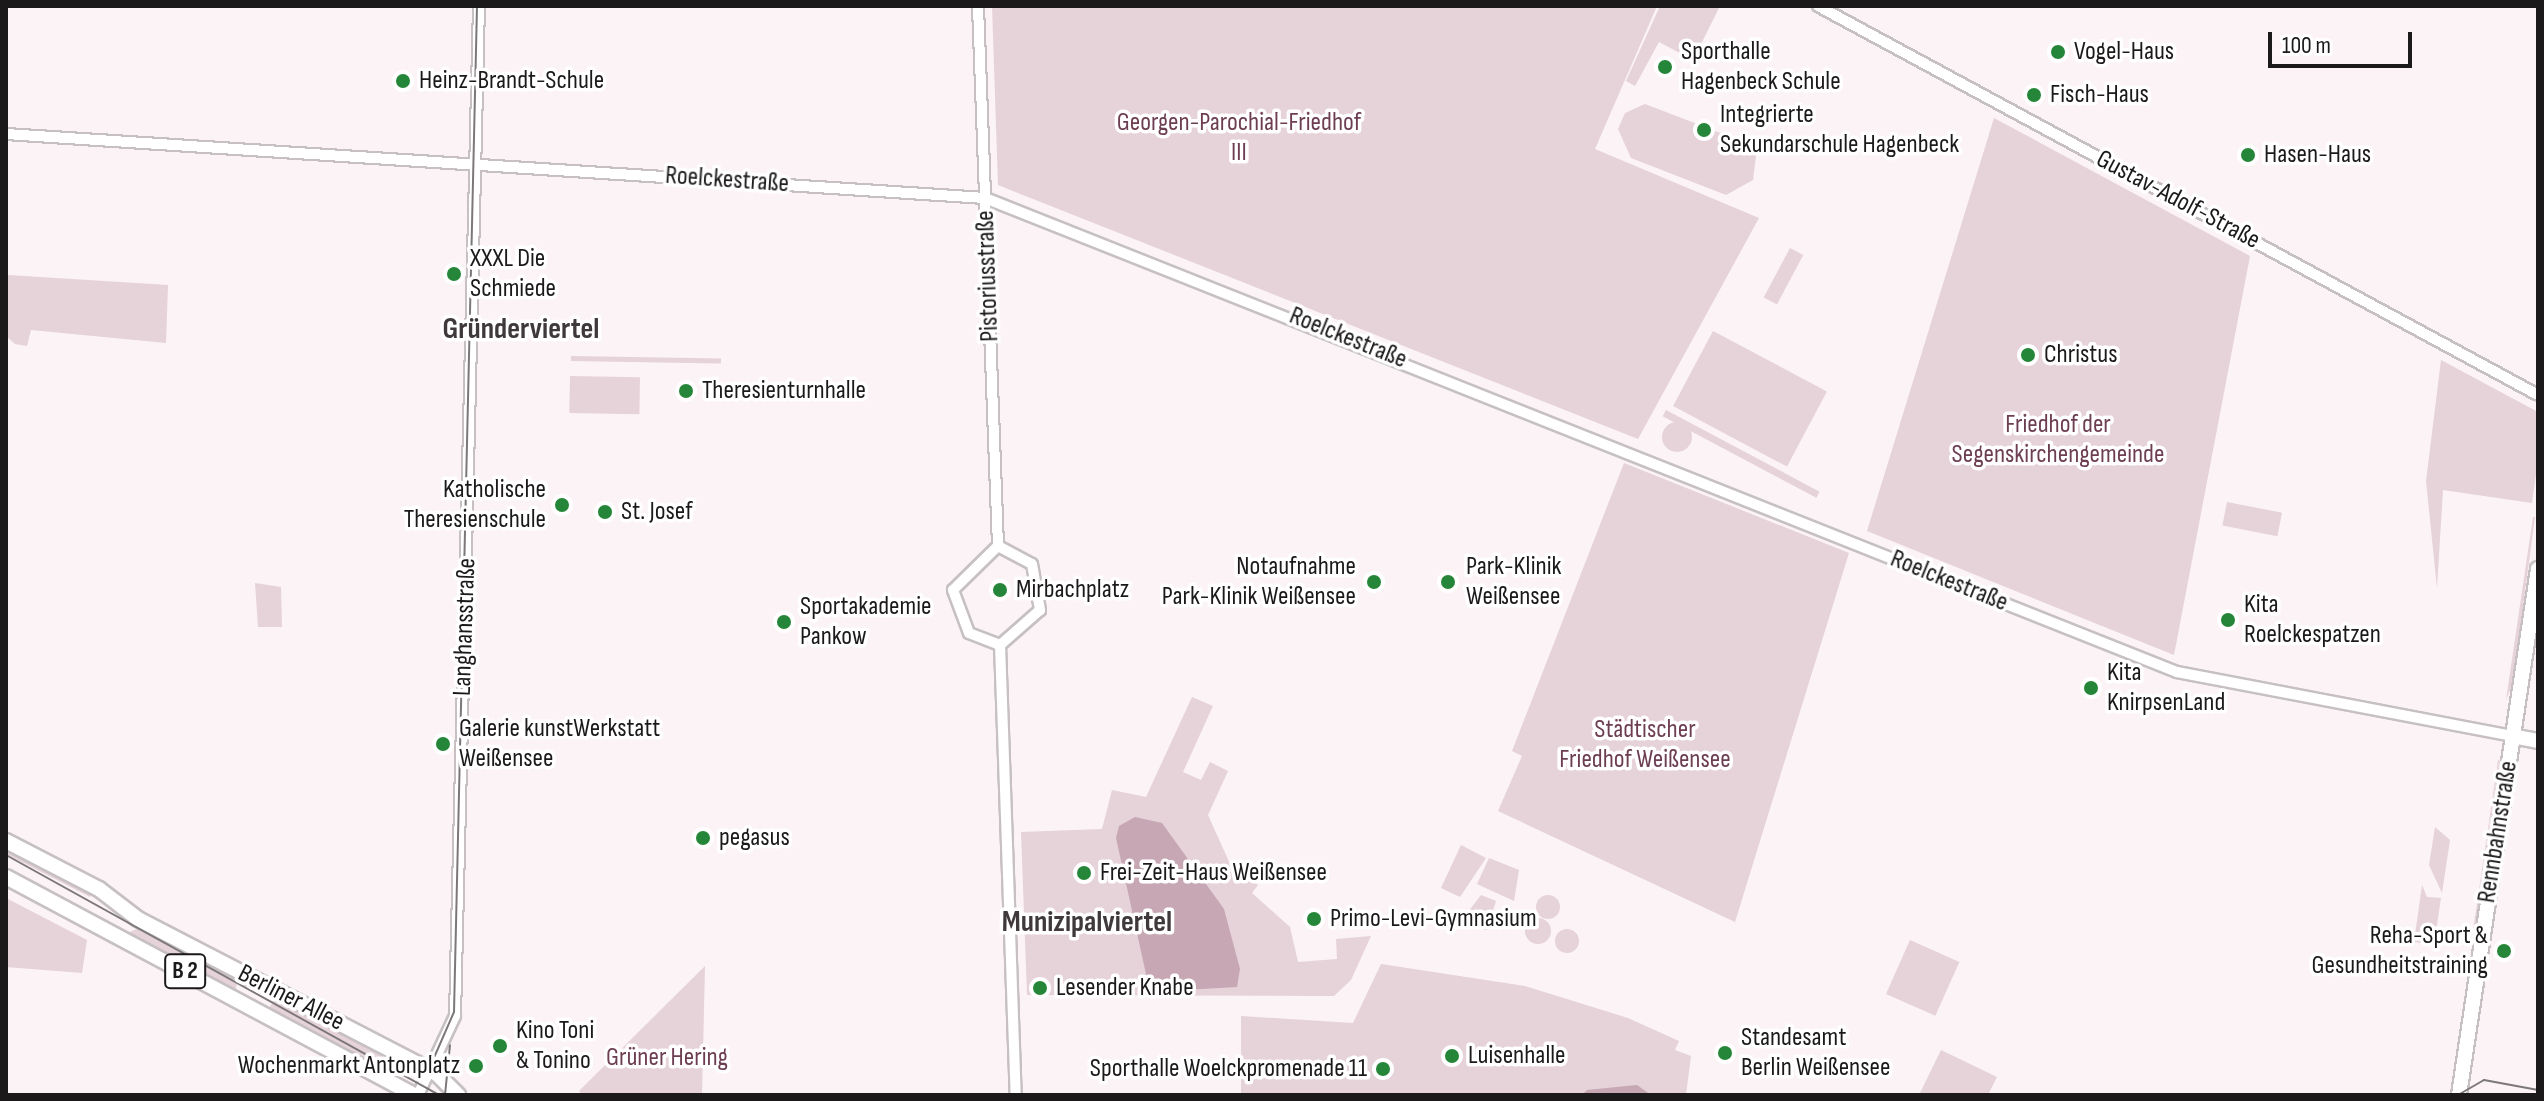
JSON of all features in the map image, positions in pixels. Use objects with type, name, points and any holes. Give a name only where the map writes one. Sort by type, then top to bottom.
[{"type":"main road","name":"Rennbahnstraße","points":[[2459,1095],[2538,569]]},
{"type":"main road","name":"Roelckestraße","points":[[2512,736],[2538,741]]},
{"type":"main road","name":"Berliner Allee","points":[[6,841],[119,905],[432,1071],[458,1095]]},
{"type":"main road","name":"Berliner Allee","points":[[6,877],[417,1095]]},
{"type":"street","name":"Langhansstraße","points":[[417,1095],[453,1030],[456,1006],[479,6]]},
{"type":"street","name":"Pistoriusstraße","points":[[978,6],[998,546]]},
{"type":"street","name":"Gustav-Adolf-Straße","points":[[1818,6],[2538,395]]},
{"type":"street","name":"Roelckestraße","points":[[6,134],[985,198],[2177,672],[2512,736]]},
{"type":"street","points":[[998,546],[1032,564],[1040,610],[1000,645],[969,633],[953,590],[998,546]]},
{"type":"street","points":[[1000,645],[1016,1095]]},
{"type":"green space","name":"Georgen-Parochial-Friedhof III","points":[[992,6],[1657,6],[1595,149],[1759,218],[1638,439],[998,185]]},
{"type":"green space","points":[[1660,6],[1720,6],[1693,60],[1659,42],[1635,86],[1626,81]]},
{"type":"green space","points":[[1645,104],[1744,142],[1756,156],[1753,180],[1726,195],[1631,158],[1618,129],[1625,113]]},
{"type":"green space","name":"Friedhof der Segenskirchengemeinde","points":[[1994,118],[2250,256],[2174,655],[1867,531]]},
{"type":"green space","points":[[1790,248],[1803,255],[1777,304],[1764,297]]},
{"type":"green space","points":[[8,275],[168,285],[166,343],[31,330],[27,346],[15,344],[6,336]]},
{"type":"green space","points":[[1713,331],[1827,392],[1787,467],[1673,406]]},
{"type":"green space","points":[[571,356],[721,359],[721,364],[571,361]]},
{"type":"green space","points":[[2441,360],[2538,412],[2538,460],[2532,503],[2443,490],[2437,588],[2426,481]]},
{"type":"green space","points":[[570,376],[640,377],[639,414],[569,413]]},
{"type":"green space","points":[[1666,410],[1820,492],[1816,498],[1663,416]]},
{"type":"green space","points":[[1677,422],[1683,423],[1691,431],[1691,443],[1683,451],[1677,452],[1671,451],[1663,443],[1662,437],[1663,431],[1671,423]]},
{"type":"green space","name":"Städtischer Friedhof Weißensee","points":[[1624,463],[1849,553],[1735,922],[1498,811],[1522,756],[1512,751]]},
{"type":"green space","points":[[2227,502],[2282,513],[2277,536],[2222,526]]},
{"type":"green space","points":[[2533,517],[2513,682],[2506,700]]},
{"type":"green space","points":[[255,583],[281,587],[282,627],[258,627]]},
{"type":"green space","points":[[1192,697],[1213,706],[1183,772],[1201,780],[1210,762],[1228,771],[1208,815],[1231,866],[1258,885],[1252,893],[1290,927],[1298,962],[1337,959],[1336,939],[1371,936],[1351,980],[1334,996],[1027,995],[1021,832],[1102,829],[1112,790],[1146,797]]},
{"type":"green space","points":[[2498,760],[2501,761],[2475,932],[2473,931]]},
{"type":"green space","points":[[2435,827],[2450,840],[2442,893],[2429,865]]},
{"type":"green space","points":[[1461,845],[1486,858],[1460,897],[1441,888]]},
{"type":"green space","points":[[6,848],[92,893],[90,897],[6,854]]},
{"type":"green space","points":[[1489,858],[1519,870],[1514,901],[1477,884]]},
{"type":"green space","points":[[2422,885],[2427,897],[2441,898],[2434,945],[2414,942]]},
{"type":"green space","points":[[1481,895],[1496,901],[1487,930],[1458,925]]},
{"type":"green space","points":[[1548,895],[1559,902],[1560,907],[1553,918],[1548,919],[1537,912],[1536,907],[1543,896]]},
{"type":"green space","points":[[6,898],[87,940],[82,973],[6,967]]},
{"type":"green space","points":[[1538,918],[1547,922],[1551,931],[1547,940],[1538,944],[1529,940],[1525,931],[1529,922]]},
{"type":"green space","points":[[139,928],[238,979],[235,992],[125,934]]},
{"type":"green space","points":[[1567,929],[1576,932],[1579,941],[1576,950],[1567,953],[1558,950],[1555,941],[1558,932]]},
{"type":"green space","points":[[1910,940],[1959,962],[1935,1016],[1886,994]]},
{"type":"green space","points":[[1381,964],[1525,986],[1628,1018],[1679,1041],[1675,1050],[1691,1056],[1686,1095],[1241,1095],[1241,1016],[1353,1023]]},
{"type":"green space","name":"Grüner Hering","points":[[705,966],[702,1095],[583,1095],[579,1091]]},
{"type":"green space","points":[[276,995],[390,1055],[377,1063],[386,1070],[269,1009]]},
{"type":"green space","points":[[1941,1050],[1997,1077],[1988,1095],[1919,1095]]},
{"type":"shaded area","points":[[1135,817],[1162,823],[1224,909],[1240,969],[1237,987],[1165,991],[1148,983],[1116,838],[1119,826]]},
{"type":"shaded area","points":[[1637,1085],[1651,1095],[1582,1095],[1587,1090]]},
{"type":"tram line","points":[[390,1062],[414,1068],[433,1060],[454,1012],[477,6]]},
{"type":"tram line","points":[[6,855],[439,1095]]},
{"type":"tram line","points":[[445,1095],[450,1045]]},
{"type":"tram line","points":[[2458,1095],[2484,1080],[2538,1090]]},
{"type":"place","name":"Vogel-Haus","points":[[2058,52]]},
{"type":"place","name":"Sporthalle Hagenbeck Schule","points":[[1665,67]]},
{"type":"place","name":"Heinz-Brandt-Schule","points":[[403,81]]},
{"type":"place","name":"Fisch-Haus","points":[[2034,95]]},
{"type":"place","name":"Integrierte Sekundarschule Hagenbeck","points":[[1704,130]]},
{"type":"place","name":"Hasen-Haus","points":[[2248,155]]},
{"type":"place","name":"XXXL Die Schmiede","points":[[454,274]]},
{"type":"place","name":"Christus","points":[[2028,355]]},
{"type":"place","name":"Theresienturnhalle","points":[[686,391]]},
{"type":"place","name":"Katholische Theresienschule","points":[[562,505]]},
{"type":"place","name":"St. Josef","points":[[605,512]]},
{"type":"place","name":"Notaufnahme Park-Klinik Weißensee","points":[[1374,582]]},
{"type":"place","name":"Park-Klinik Weißensee","points":[[1448,582]]},
{"type":"place","name":"Mirbachplatz","points":[[1000,590]]},
{"type":"place","name":"Kita Roelckespatzen","points":[[2228,620]]},
{"type":"place","name":"Sportakademie Pankow","points":[[784,622]]},
{"type":"place","name":"Kita KnirpsenLand","points":[[2091,688]]},
{"type":"place","name":"Galerie kunstWerkstatt Weißensee","points":[[443,744]]},
{"type":"place","name":"pegasus","points":[[703,838]]},
{"type":"place","name":"Frei-Zeit-Haus Weißensee","points":[[1084,873]]},
{"type":"place","name":"Primo-Levi-Gymnasium","points":[[1314,919]]},
{"type":"place","name":"Reha-Sport & Gesundheitstraining","points":[[2504,951]]},
{"type":"place","name":"Lesender Knabe","points":[[1040,988]]},
{"type":"place","name":"Kino Toni & Tonino","points":[[500,1046]]},
{"type":"place","name":"Standesamt Berlin Weißensee","points":[[1725,1053]]},
{"type":"place","name":"Luisenhalle","points":[[1452,1056]]},
{"type":"place","name":"Wochenmarkt Antonplatz","points":[[476,1066]]},
{"type":"place","name":"Sporthalle Woelckpromenade 11","points":[[1383,1069]]},
{"type":"district","name":"Gründerviertel","points":[[521,329]]},
{"type":"district","name":"Munizipalviertel","points":[[1087,922]]}]
